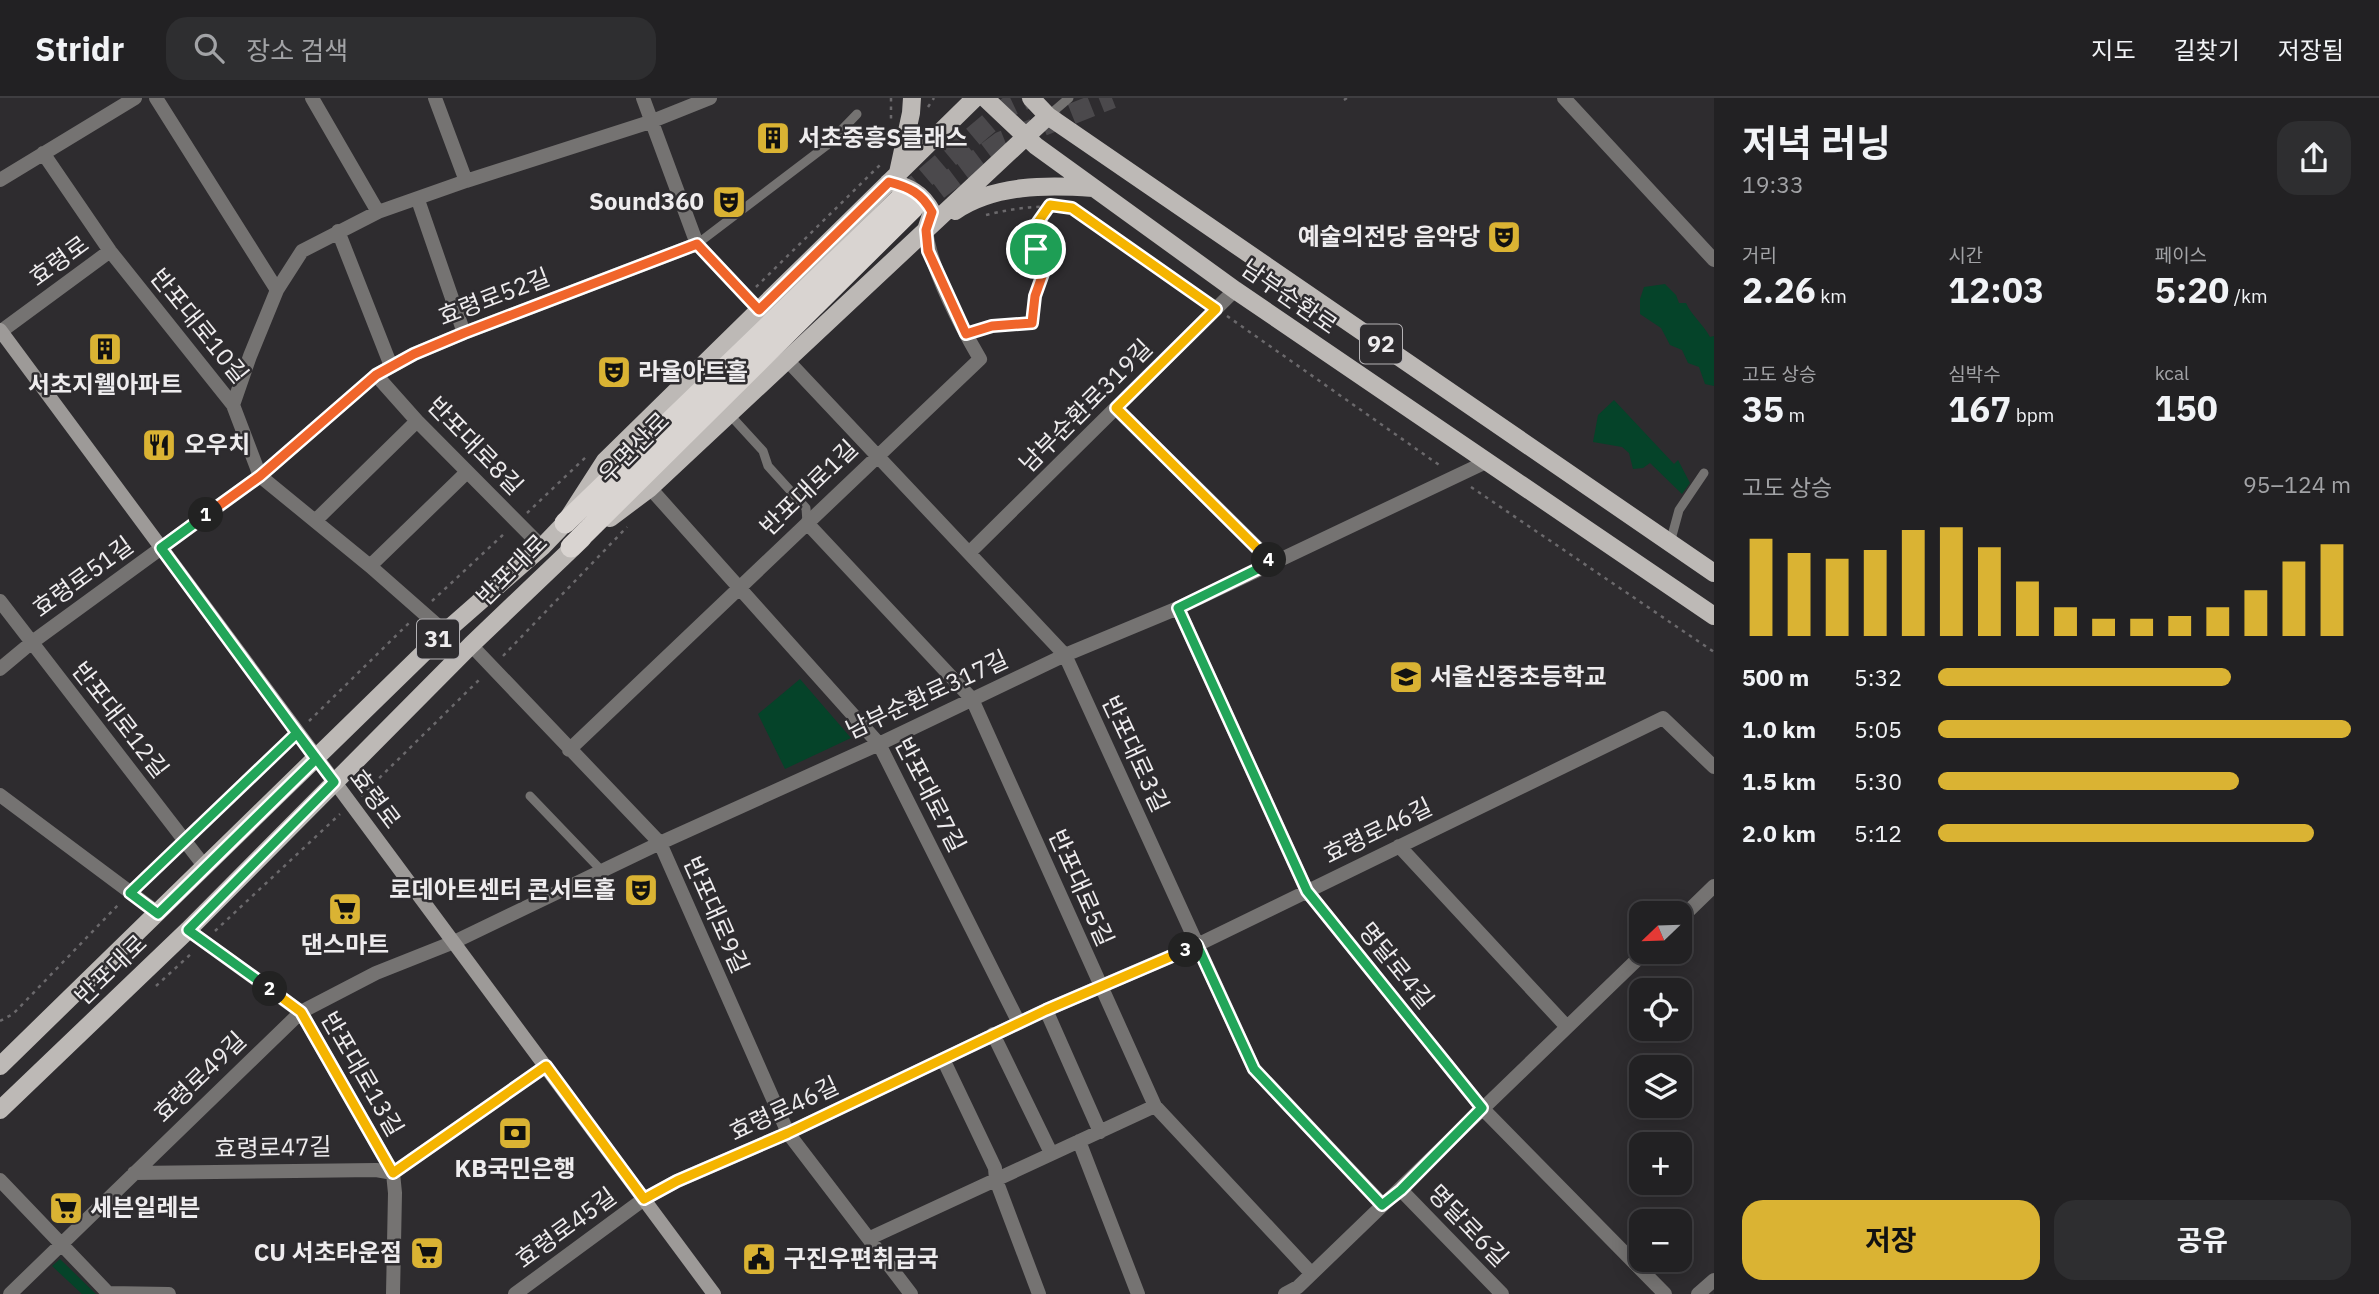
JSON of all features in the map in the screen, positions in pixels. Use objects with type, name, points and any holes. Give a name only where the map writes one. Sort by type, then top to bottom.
[{"type":"highway","name":"우면산로","points":[[565,523],[901,190]]},
{"type":"highway","name":"우면산로","points":[[571,547],[901,190]]},
{"type":"main road","points":[[912,98],[901,190],[914,190],[929,206],[932,212],[926,230]]},
{"type":"main road","name":"반포대로","points":[[0,1066],[445,632],[542,547],[565,523],[605,461],[759,310],[901,190],[975,98]]},
{"type":"main road","name":"남부순환로","points":[[985,98],[1025,137],[1235,290],[1714,616]]},
{"type":"main road","name":"남부순환로","points":[[1031,98],[1048,116],[1714,573]]},
{"type":"main road","name":"반포대로","points":[[0,1110],[188,930],[571,547],[650,488],[1048,116]]},
{"type":"main road","points":[[926,230],[964,204],[994,194],[1025,187],[1093,188]]},
{"type":"main road","name":"효령로","points":[[0,331],[715,1294]]},
{"type":"street","points":[[0,180],[135,98]]},
{"type":"street","points":[[156,98],[276,290]]},
{"type":"street","points":[[312,98],[378,212]]},
{"type":"street","points":[[435,98],[466,181]]},
{"type":"street","points":[[643,98],[697,244],[759,310]]},
{"type":"street","points":[[233,405],[276,290],[302,251],[338,230],[378,212],[650,121],[710,98]]},
{"type":"street","points":[[1564,98],[1714,260]]},
{"type":"street","name":"반포대로10길","points":[[43,153],[110,251],[233,405],[260,476],[370,566],[445,632]]},
{"type":"street","points":[[418,200],[464,333]]},
{"type":"street","points":[[338,230],[391,366]]},
{"type":"street","name":"반포대로1길","points":[[569,750],[980,359],[928,251],[926,230]]},
{"type":"street","name":"효령로52길","points":[[161,548],[260,476],[376,375],[391,366],[464,333],[697,244]]},
{"type":"street","name":"효령로","points":[[0,331],[110,251]]},
{"type":"street","name":"남부순환로319길","points":[[969,553],[1235,290]]},
{"type":"street","name":"반포대로3길","points":[[787,360],[1065,655],[1254,1069],[1382,1205]]},
{"type":"street","name":"반포대로8길","points":[[376,375],[417,421],[542,547]]},
{"type":"street","points":[[1116,408],[1272,562]]},
{"type":"street","points":[[315,521],[417,421]]},
{"type":"street","name":"남부순환로317길","points":[[454,942],[660,843],[879,744],[1065,655],[1178,608],[1486,462]]},
{"type":"street","points":[[370,566],[467,472]]},
{"type":"street","name":"반포대로7길","points":[[650,488],[879,744],[1019,1023]]},
{"type":"street","name":"반포대로5길","points":[[807,523],[972,699],[1155,1106],[1311,1273]]},
{"type":"street","name":"효령로51길","points":[[0,669],[31,643],[161,548]]},
{"type":"street","name":"반포대로12길","points":[[0,601],[205,867]]},
{"type":"street","name":"명달로4길","points":[[1178,608],[1307,891],[1482,1108],[1665,1294]]},
{"type":"street","name":"반포대로9길","points":[[471,645],[660,843],[788,1133],[911,1294]]},
{"type":"street","name":"효령로46길","points":[[644,1199],[677,1181],[788,1133],[993,1034],[1197,945],[1663,718],[1714,767]]},
{"type":"street","points":[[0,795],[158,914]]},
{"type":"street","points":[[1399,846],[1567,1027]]},
{"type":"street","points":[[1692,907],[1714,886]]},
{"type":"street","name":"반포대로13길","points":[[188,930],[301,1012],[393,1173],[393,1294]]},
{"type":"street","name":"효령로49길","points":[[10,1294],[301,1012],[376,974],[454,942]]},
{"type":"street","points":[[1284,1294],[1298,1287],[1382,1205],[1401,1190],[1633,964]]},
{"type":"street","points":[[1046,1010],[1100,1132]]},
{"type":"street","points":[[993,1034],[1051,1153]]},
{"type":"street","points":[[943,1059],[995,1168],[996,1180],[1039,1294]]},
{"type":"street","points":[[393,1173],[546,1066]]},
{"type":"street","points":[[870,1238],[1155,1106]]},
{"type":"street","points":[[1079,1141],[1138,1294]]},
{"type":"street","name":"효령로47길","points":[[134,1173],[376,1170],[393,1173]]},
{"type":"street","points":[[0,1180],[109,1294],[169,1294]]},
{"type":"street","name":"명달로6길","points":[[1401,1190],[1502,1294]]},
{"type":"street","name":"효령로45길","points":[[515,1294],[644,1199]]},
{"type":"street","points":[[1698,1294],[1714,1280]]},
{"type":"lane","points":[[1048,116],[1069,98]]},
{"type":"lane","name":"효령로52길","points":[[697,244],[826,146],[857,114]]},
{"type":"lane","points":[[966,334],[992,326],[1032,323],[1035,296],[1045,268],[1036,249]]},
{"type":"lane","points":[[730,415],[764,451],[768,466],[806,508],[807,523]]},
{"type":"lane","points":[[1670,543],[1679,510],[1704,473]]},
{"type":"lane","points":[[530,796],[602,871]]},
{"type":"path","points":[[891,98],[891,130]]},
{"type":"path","points":[[928,109],[934,98]]},
{"type":"path","points":[[746,296],[889,156]]},
{"type":"path","points":[[1036,249],[1031,232],[1050,205]]},
{"type":"path","points":[[1012,209],[1050,205],[1072,208],[1455,476],[1714,652]]},
{"type":"path","points":[[0,1021],[13,1014],[130,893],[421,611],[593,450]]},
{"type":"green space","points":[[1665,284],[1676,295],[1679,303],[1686,303],[1710,337],[1714,336],[1714,386],[1705,384],[1699,367],[1688,363],[1682,350],[1670,345],[1661,328],[1640,314],[1640,299],[1644,287]]},
{"type":"green space","points":[[1614,400],[1674,464],[1678,460],[1690,483],[1682,494],[1650,463],[1643,468],[1633,469],[1629,453],[1622,447],[1593,442],[1598,415]]},
{"type":"green space","points":[[800,679],[851,738],[785,769],[758,714]]},
{"type":"green space","points":[[60,1259],[96,1294],[82,1294],[52,1266]]},
{"type":"tunnel","points":[[902,197],[1008,107],[1027,98]]},
{"type":"tunnel","points":[[913,208],[1001,142],[1112,98]]},
{"type":"place","name":"서초중흥S클래스","points":[[773,138]]},
{"type":"place","name":"Sound360","points":[[729,202]]},
{"type":"place","name":"예술의전당 음악당","points":[[1504,237]]},
{"type":"place","name":"서초지웰아파트","points":[[105,349]]},
{"type":"place","name":"라율아트홀","points":[[614,372]]},
{"type":"place","name":"오우치","points":[[159,445]]},
{"type":"place","name":"서울신중초등학교","points":[[1406,677]]},
{"type":"place","name":"로데아트센터 콘서트홀","points":[[641,890]]},
{"type":"place","name":"댄스마트","points":[[345,909]]},
{"type":"place","name":"KB국민은행","points":[[515,1133]]},
{"type":"place","name":"세븐일레븐","points":[[66,1208]]},
{"type":"place","name":"CU 서초타운점","points":[[427,1253]]},
{"type":"place","name":"구진우편취급국","points":[[759,1259]]},
{"type":"route","points":[[1036,249],[1031,232],[1050,205],[1072,208],[1216,309],[1116,408],[1272,562],[1178,608],[1307,891],[1482,1108],[1401,1190],[1382,1205],[1254,1069],[1197,945],[993,1034],[788,1133],[677,1181],[644,1199],[546,1066],[393,1173],[301,1012],[188,930],[334,782],[297,733],[249,780],[130,893],[158,914],[316,759],[161,548],[260,476],[376,375],[391,366],[464,333],[697,244],[759,310],[889,182],[914,190],[932,212],[926,230],[928,251],[966,334],[992,326],[1032,323],[1035,296],[1045,268],[1036,249]]}]
